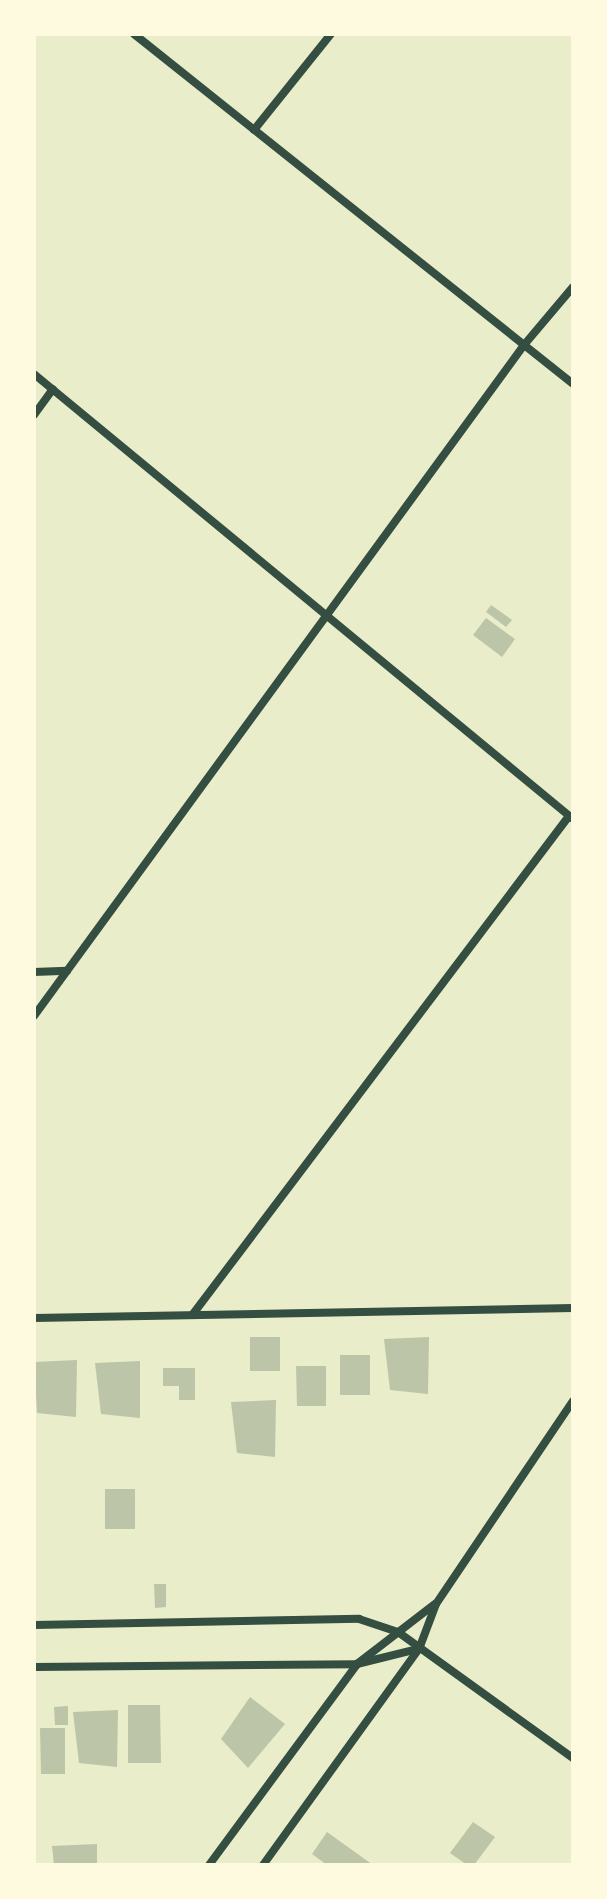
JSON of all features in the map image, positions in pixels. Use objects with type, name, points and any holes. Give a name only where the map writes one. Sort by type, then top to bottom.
[{"type":"street","points":[[134,34],[573,384]]},
{"type":"street","points":[[254,130],[331,34]]},
{"type":"street","points":[[34,1016],[524,345],[573,287]]},
{"type":"street","points":[[34,374],[571,817],[193,1314]]},
{"type":"street","points":[[34,415],[53,389]]},
{"type":"street","points":[[34,972],[67,971]]},
{"type":"street","points":[[34,1318],[573,1308]]},
{"type":"street","points":[[263,1865],[419,1649],[436,1604],[573,1401]]},
{"type":"street","points":[[209,1865],[357,1664],[436,1604]]},
{"type":"street","points":[[34,1625],[359,1619],[398,1632],[573,1758]]},
{"type":"street","points":[[34,1667],[357,1664],[419,1649]]},
{"type":"building","points":[[491,605],[512,620],[506,627],[486,612]]},
{"type":"building","points":[[486,618],[515,639],[502,657],[473,635]]},
{"type":"building","points":[[250,1337],[280,1337],[280,1371],[250,1371]]},
{"type":"building","points":[[429,1337],[428,1394],[390,1390],[384,1339]]},
{"type":"building","points":[[340,1355],[370,1355],[370,1395],[340,1395]]},
{"type":"building","points":[[77,1360],[76,1417],[37,1413],[34,1362]]},
{"type":"building","points":[[140,1361],[140,1418],[101,1414],[95,1363]]},
{"type":"building","points":[[296,1366],[326,1366],[326,1406],[297,1406]]},
{"type":"building","points":[[163,1368],[195,1368],[195,1400],[179,1400],[179,1386],[163,1386]]},
{"type":"building","points":[[276,1400],[275,1457],[237,1453],[231,1402]]},
{"type":"building","points":[[105,1489],[135,1489],[135,1529],[105,1529]]},
{"type":"building","points":[[154,1584],[166,1584],[166,1607],[155,1608]]},
{"type":"building","points":[[250,1697],[285,1724],[248,1768],[221,1739]]},
{"type":"building","points":[[128,1705],[160,1705],[161,1763],[128,1763]]},
{"type":"building","points":[[68,1706],[68,1725],[55,1725],[54,1707]]},
{"type":"building","points":[[118,1710],[117,1767],[79,1763],[73,1712]]},
{"type":"building","points":[[40,1728],[65,1728],[65,1774],[41,1774]]},
{"type":"building","points":[[473,1822],[495,1837],[474,1865],[467,1865],[450,1853]]},
{"type":"building","points":[[327,1832],[373,1865],[327,1865],[312,1854]]},
{"type":"building","points":[[97,1844],[97,1865],[54,1865],[52,1846]]}]
